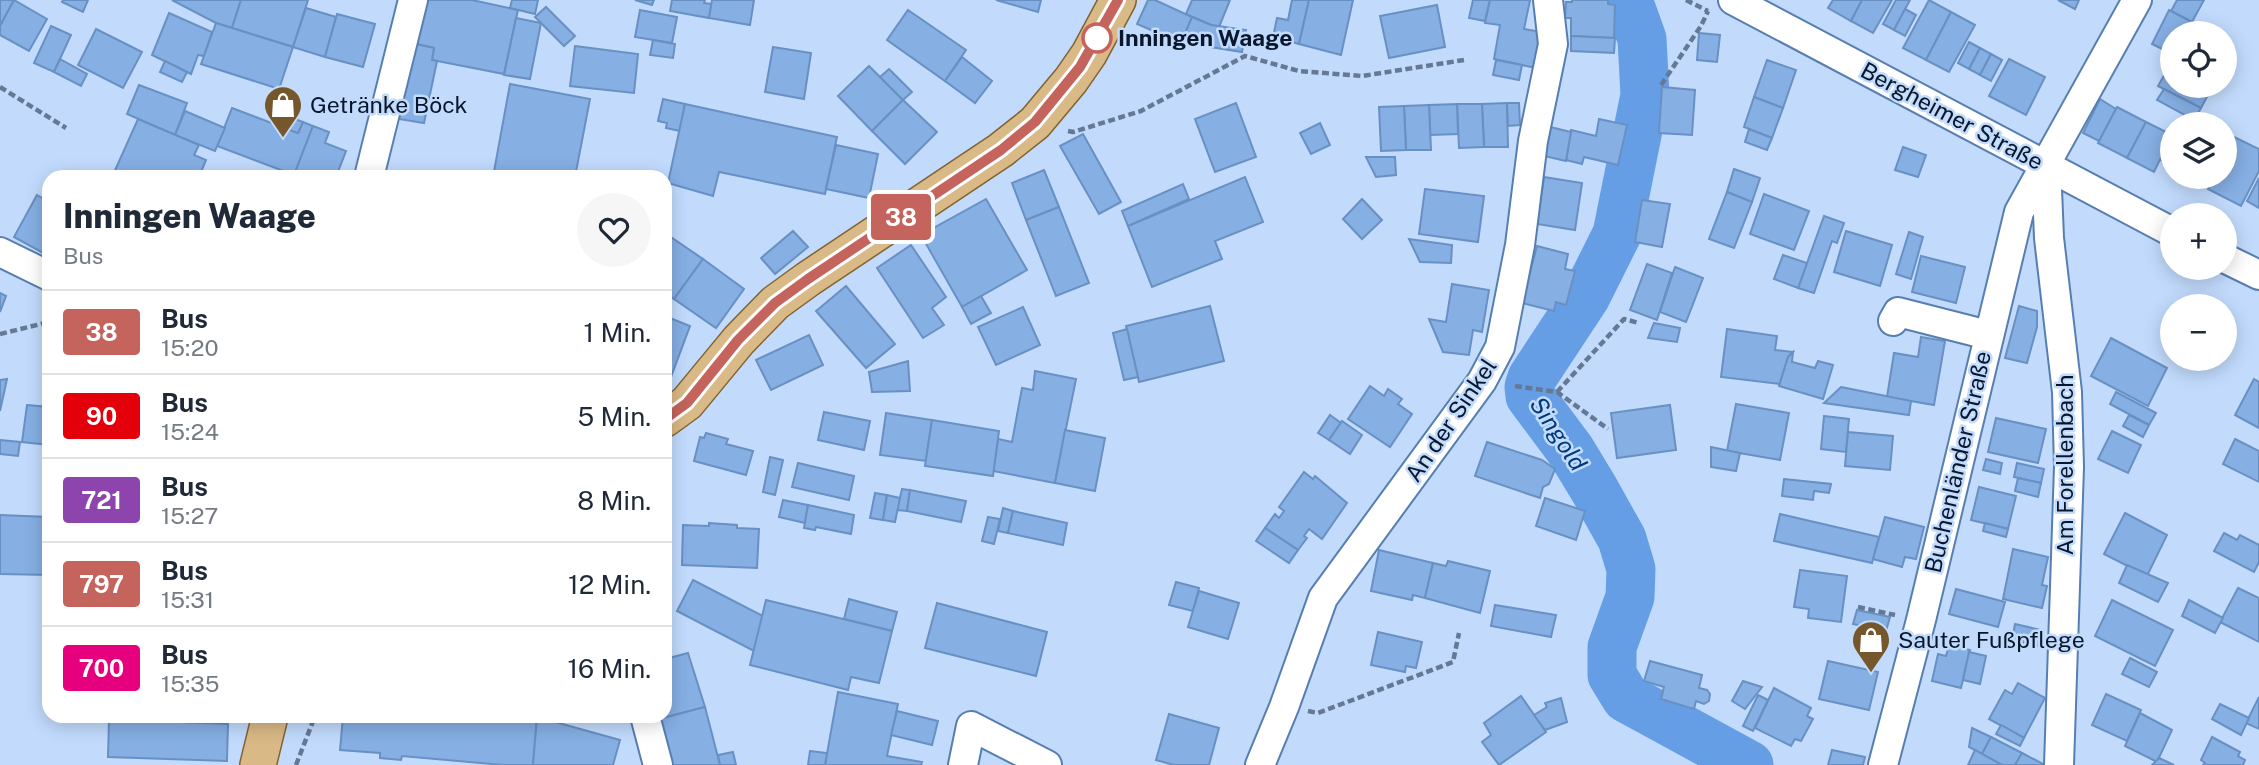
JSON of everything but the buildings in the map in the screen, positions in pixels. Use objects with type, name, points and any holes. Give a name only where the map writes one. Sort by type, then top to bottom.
[{"type":"main road","points":[[672,414],[687,403],[738,340],[775,303],[1001,150],[1035,122],[1071,80],[1118,0]]},
{"type":"main road","points":[[258,765],[268,723]]},
{"type":"street","points":[[371,170],[412,0]]},
{"type":"street","name":"An der Sinkel","points":[[1260,765],[1323,598],[1482,381],[1500,346],[1520,245],[1533,141],[1553,44],[1548,0]]},
{"type":"street","name":"Bergheimer Straße","points":[[1733,0],[2160,226]]},
{"type":"street","name":"Buchenländer Straße","points":[[1883,765],[1921,620],[2019,212],[2137,0]]},
{"type":"street","name":"Am Forellenbach","points":[[2046,165],[2049,238],[2067,392],[2059,765]]},
{"type":"street","points":[[0,252],[42,273]]},
{"type":"street","points":[[2237,264],[2259,275]]},
{"type":"street","points":[[1893,321],[1898,312],[1988,335]]},
{"type":"street","points":[[647,723],[658,765]]},
{"type":"street","points":[[963,765],[971,726],[1047,765]]},
{"type":"path","points":[[1661,85],[1701,26],[1708,11]]},
{"type":"path","points":[[1035,122],[1073,132],[1141,111],[1245,56],[1299,71],[1362,76],[1464,60]]},
{"type":"path","points":[[0,87],[66,128]]},
{"type":"path","points":[[1557,392],[1624,319],[1639,323]]},
{"type":"path","points":[[0,334],[42,324]]},
{"type":"path","points":[[1515,386],[1557,392],[1608,429]]},
{"type":"path","points":[[1858,607],[1921,620]]},
{"type":"path","points":[[1284,707],[1318,713],[1453,663],[1460,633]]},
{"type":"path","points":[[296,765],[312,723]]},
{"type":"waterway","name":"Singold","points":[[1628,0],[1642,39],[1645,95],[1617,234],[1586,296],[1532,378],[1530,396],[1571,451],[1594,489],[1622,539],[1631,569],[1630,597],[1612,647],[1612,675],[1626,698],[1749,765]]},
{"type":"bus line","name":"38","points":[[672,415],[687,403],[738,340],[775,303],[1001,150],[1035,122],[1080,67],[1118,0]]},
{"type":"place","name":"Inningen Waage","points":[[1097,38]]},
{"type":"place","name":"Getränke Böck","points":[[283,139]]},
{"type":"place","name":"Sauter Fußpflege","points":[[1871,674]]}]
